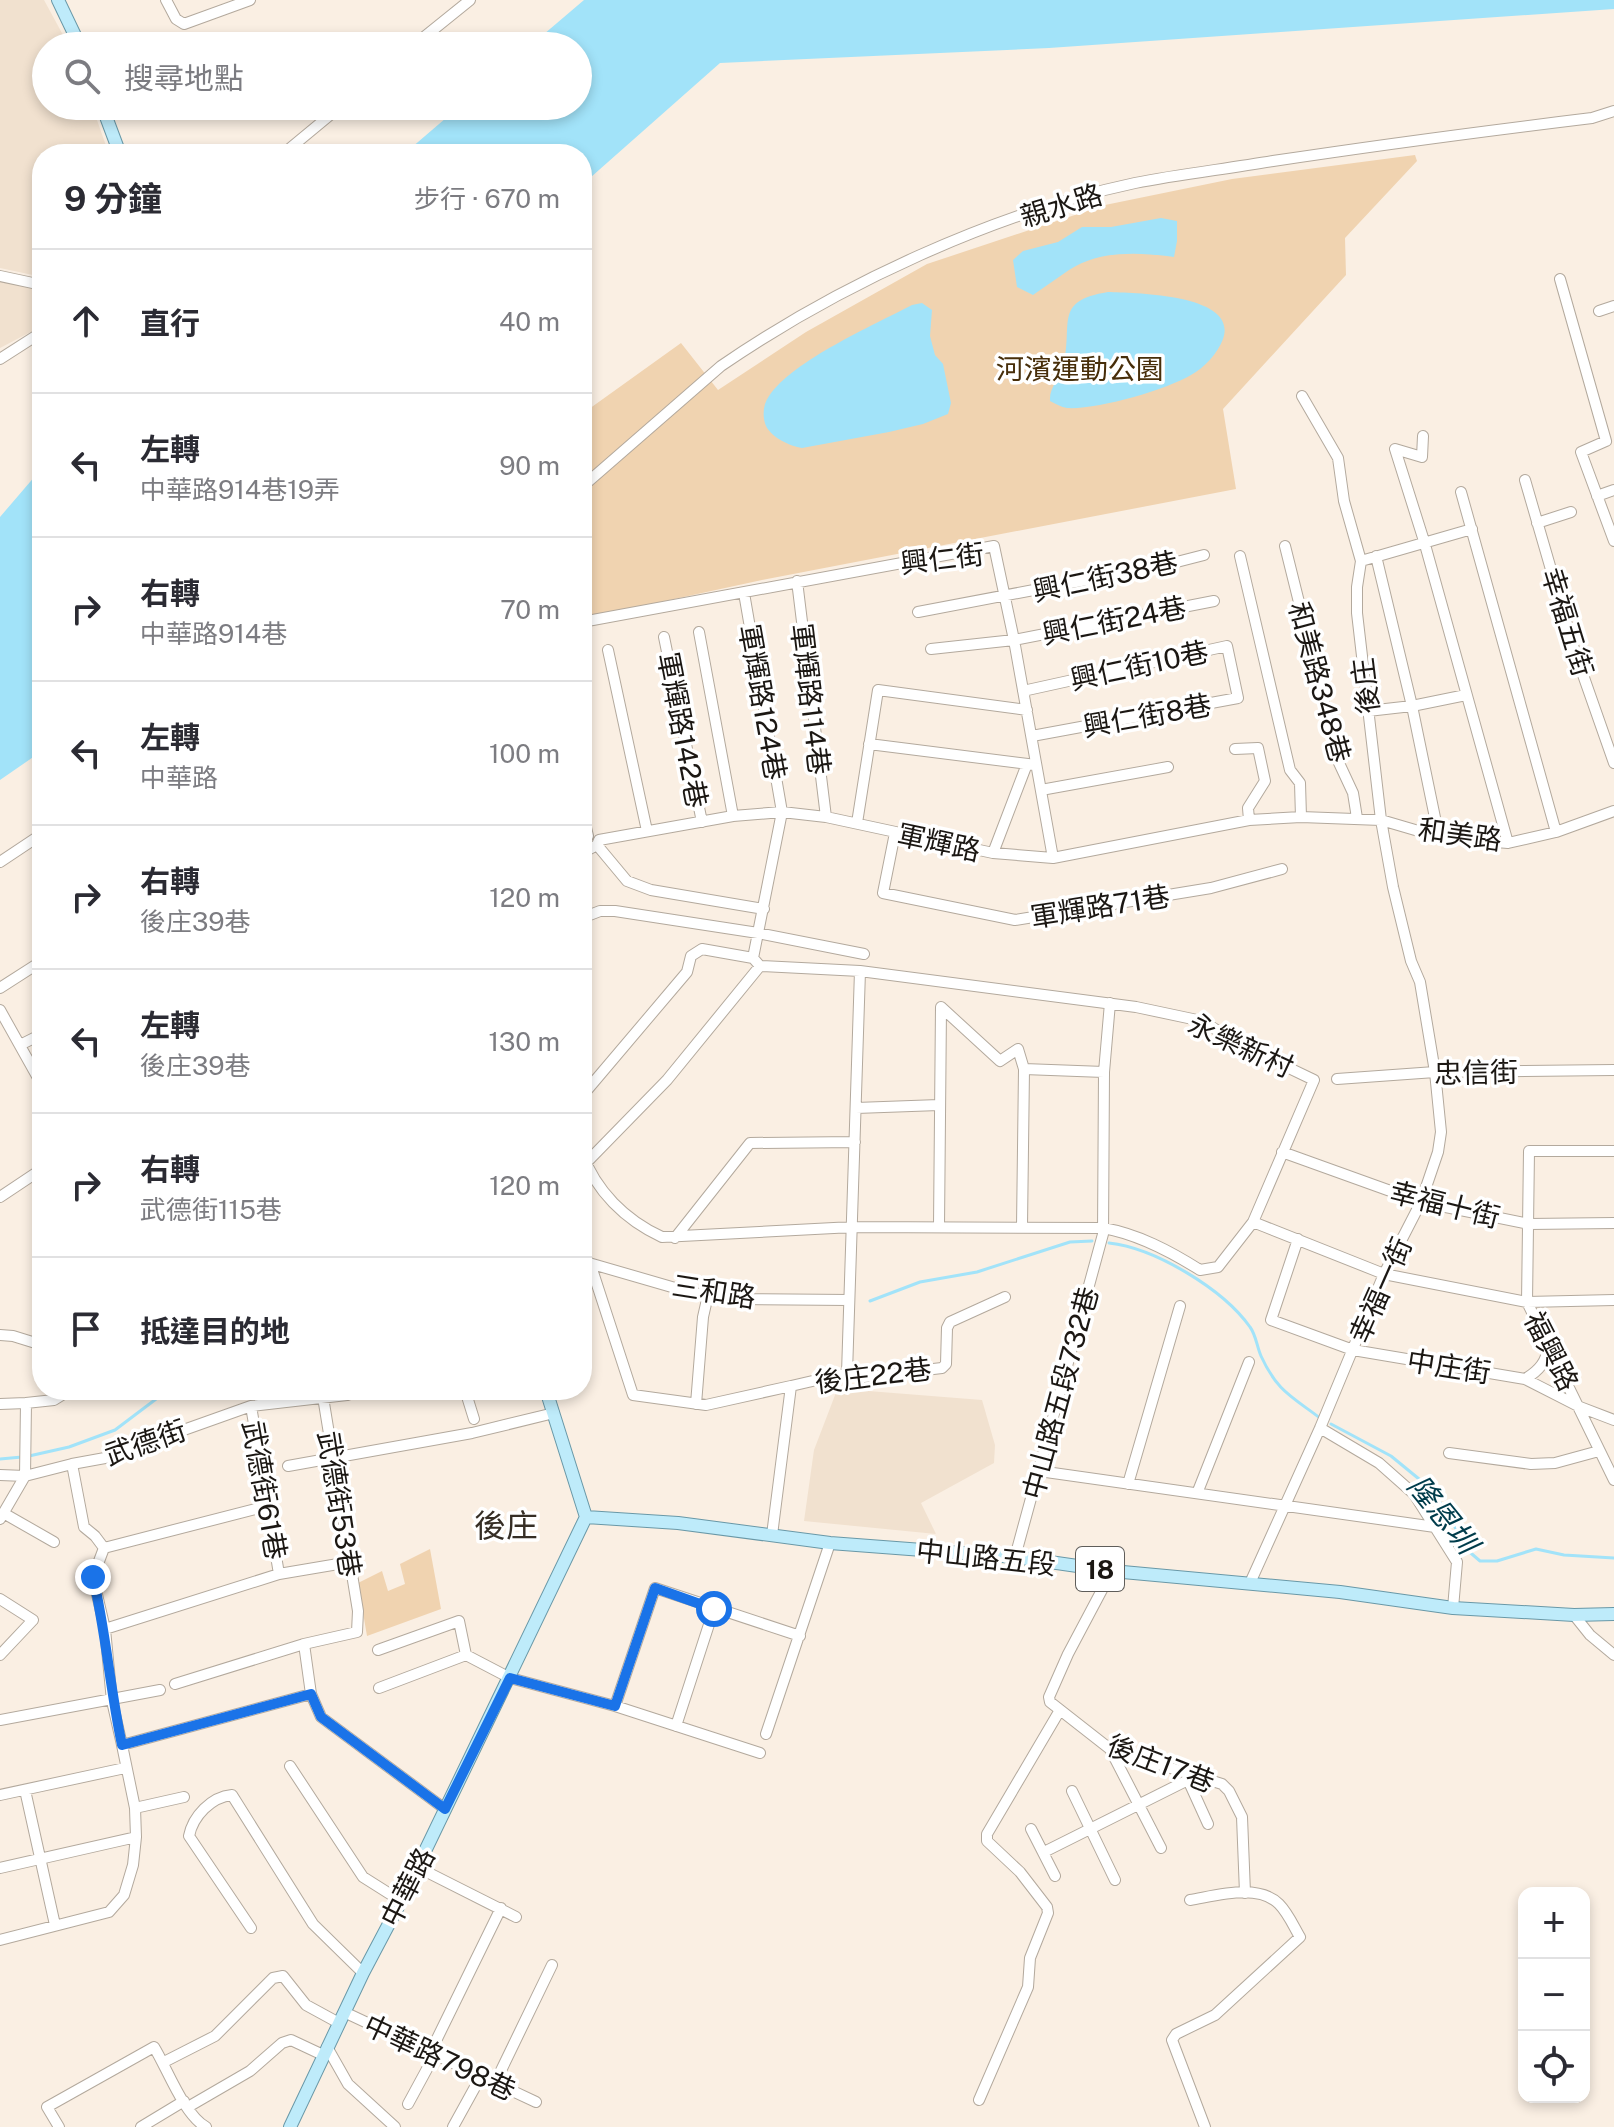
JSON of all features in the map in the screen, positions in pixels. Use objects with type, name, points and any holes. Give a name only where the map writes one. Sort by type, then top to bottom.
[{"type":"main road","points":[[58,0],[73,32]]},
{"type":"main road","points":[[107,120],[116,144]]},
{"type":"main road","points":[[549,1400],[586,1517]]},
{"type":"main road","name":"中山路五段","points":[[586,1517],[678,1523],[830,1543],[1015,1557],[1112,1571],[1250,1583],[1453,1608],[1574,1615],[1614,1614]]},
{"type":"main road","name":"中華路","points":[[290,2127],[586,1517]]},
{"type":"street","points":[[166,0],[176,19],[184,24],[250,0]]},
{"type":"street","points":[[454,11],[460,0]]},
{"type":"street","points":[[429,32],[470,0]]},
{"type":"street","name":"親水路","points":[[592,478],[741,352],[824,303],[951,241],[1058,204],[1134,183],[1311,155],[1592,118],[1614,111]]},
{"type":"street","points":[[295,144],[324,120]]},
{"type":"street","points":[[0,276],[32,283]]},
{"type":"street","points":[[1560,279],[1606,441],[1581,452],[1614,541]]},
{"type":"street","points":[[1599,311],[1614,306]]},
{"type":"street","points":[[0,351],[32,336]]},
{"type":"street","points":[[0,359],[32,338]]},
{"type":"street","name":"後庄","points":[[1302,396],[1338,458],[1344,501],[1361,561],[1357,613],[1381,820],[1400,917],[1411,961],[1420,982]]},
{"type":"street","points":[[1423,436],[1422,457],[1395,449],[1424,541],[1508,843]]},
{"type":"street","name":"幸福五街","points":[[1525,480],[1575,652],[1614,763]]},
{"type":"street","points":[[1597,496],[1614,490]]},
{"type":"street","points":[[1461,492],[1556,832]]},
{"type":"street","points":[[1537,523],[1571,512]]},
{"type":"street","points":[[1361,561],[1472,529]]},
{"type":"street","name":"興仁街","points":[[592,620],[994,546],[1032,736],[1032,764],[1041,790],[1053,858]]},
{"type":"street","name":"和美路348巷","points":[[1285,546],[1339,763],[1353,793],[1357,818]]},
{"type":"street","name":"興仁街38巷","points":[[918,612],[1204,555]]},
{"type":"street","name":"和美路348巷","points":[[1240,556],[1290,770],[1300,783],[1301,817]]},
{"type":"street","name":"後庄","points":[[1376,556],[1439,837]]},
{"type":"street","name":"軍輝路114巷","points":[[797,581],[826,817]]},
{"type":"street","name":"軍輝路124巷","points":[[744,593],[782,812]]},
{"type":"street","name":"興仁街24巷","points":[[931,649],[1014,640],[1214,601]]},
{"type":"street","points":[[699,632],[733,816]]},
{"type":"street","name":"軍輝路142巷","points":[[664,637],[702,822]]},
{"type":"street","name":"興仁街10巷","points":[[1023,691],[1227,646],[1233,674]]},
{"type":"street","points":[[608,650],[647,831]]},
{"type":"street","name":"興仁街8巷","points":[[1032,736],[1238,698],[1233,674]]},
{"type":"street","points":[[857,823],[878,690],[1027,710]]},
{"type":"street","points":[[1368,711],[1466,695]]},
{"type":"street","points":[[869,744],[1032,764],[993,853]]},
{"type":"street","points":[[1235,749],[1258,748],[1265,781],[1248,808],[1249,820]]},
{"type":"street","points":[[1041,790],[1168,767]]},
{"type":"street","name":"和美路","points":[[1301,817],[1381,820],[1439,837],[1508,843],[1556,832],[1614,811]]},
{"type":"street","points":[[756,962],[758,933],[782,812]]},
{"type":"street","name":"軍輝路","points":[[592,846],[647,831],[733,816],[782,812],[857,823],[993,853],[1053,858],[1249,820],[1301,817]]},
{"type":"street","name":"軍輝路71巷","points":[[895,833],[883,893],[1015,920],[1211,888],[1282,869]]},
{"type":"street","points":[[592,839],[598,842],[627,881],[651,890],[764,909]]},
{"type":"street","points":[[0,862],[32,841]]},
{"type":"street","points":[[592,914],[615,911],[758,933],[864,954]]},
{"type":"street","name":"永樂新村","points":[[592,1084],[687,972],[691,956],[702,949],[756,962],[860,971],[1110,1003],[1202,1021],[1241,1045],[1314,1080],[1253,1222],[1218,1267],[1200,1270],[1172,1252],[1121,1231],[1103,1228],[853,1227],[662,1237],[640,1227],[592,1178]]},
{"type":"street","name":"永樂新村","points":[[592,1152],[667,1080],[756,962]]},
{"type":"street","points":[[0,988],[32,967]]},
{"type":"street","points":[[847,1373],[860,971]]},
{"type":"street","name":"幸福一街","points":[[1250,1583],[1320,1428],[1384,1274],[1421,1202],[1438,1152],[1441,1132],[1435,1072],[1420,982]]},
{"type":"street","points":[[1103,1228],[1104,1072],[1110,1003]]},
{"type":"street","points":[[939,1226],[941,1007],[1000,1061],[1018,1049],[1024,1069],[1022,1226]]},
{"type":"street","points":[[0,1010],[32,1067]]},
{"type":"street","points":[[20,1045],[32,1039]]},
{"type":"street","points":[[1024,1069],[1104,1072]]},
{"type":"street","name":"忠信街","points":[[1337,1079],[1435,1072],[1614,1070]]},
{"type":"street","points":[[856,1108],[939,1105]]},
{"type":"street","points":[[675,1238],[750,1143],[855,1142]]},
{"type":"street","name":"福興路","points":[[1614,1151],[1529,1151],[1527,1302],[1614,1480]]},
{"type":"street","name":"幸福十街","points":[[1282,1152],[1421,1202],[1529,1224],[1614,1223]]},
{"type":"street","points":[[0,1197],[32,1176]]},
{"type":"street","points":[[1253,1222],[1384,1274],[1527,1302],[1614,1300]]},
{"type":"street","name":"中山路五段732巷","points":[[1015,1557],[1103,1228]]},
{"type":"street","name":"中庄街","points":[[1298,1239],[1271,1320],[1353,1350],[1525,1379],[1580,1407],[1614,1420]]},
{"type":"street","name":"三和路","points":[[592,1264],[728,1299],[849,1300]]},
{"type":"street","name":"後庄22巷","points":[[592,1279],[633,1395],[706,1405],[847,1373],[864,1377],[942,1368],[946,1364],[947,1328],[950,1322],[1005,1297]]},
{"type":"street","points":[[696,1404],[703,1317],[708,1295]]},
{"type":"street","points":[[1128,1484],[1180,1306]]},
{"type":"street","points":[[0,1335],[32,1342]]},
{"type":"street","points":[[1525,1379],[1547,1359],[1549,1345]]},
{"type":"street","points":[[1198,1491],[1249,1362]]},
{"type":"street","name":"後庄22巷","points":[[772,1535],[791,1386]]},
{"type":"street","points":[[0,1404],[54,1400]]},
{"type":"street","name":"武德街","points":[[0,1475],[25,1476],[105,1458],[251,1406],[299,1400]]},
{"type":"street","name":"武德街53巷","points":[[304,1644],[357,1632],[358,1611],[323,1400]]},
{"type":"street","points":[[468,1400],[474,1419]]},
{"type":"street","points":[[26,1403],[25,1476],[2,1517],[54,1542]]},
{"type":"street","name":"武德街61巷","points":[[251,1406],[279,1574]]},
{"type":"street","points":[[288,1466],[472,1433],[554,1413]]},
{"type":"street","points":[[1320,1428],[1379,1463],[1414,1494],[1457,1562],[1453,1608]]},
{"type":"street","points":[[1449,1453],[1531,1464],[1555,1463],[1599,1451]]},
{"type":"street","points":[[72,1464],[84,1527],[104,1548]]},
{"type":"street","points":[[1039,1471],[1198,1491],[1282,1507],[1435,1527]]},
{"type":"street","points":[[104,1548],[267,1506]]},
{"type":"street","points":[[766,1734],[830,1543]]},
{"type":"street","points":[[0,1940],[109,1912],[124,1895],[133,1865],[135,1808],[112,1701],[105,1629],[93,1577],[104,1548]]},
{"type":"street","points":[[105,1629],[279,1574],[350,1562]]},
{"type":"street","points":[[979,2100],[1028,1987],[1030,1958],[1048,1913],[1047,1907],[1020,1872],[987,1841],[987,1834],[1060,1710],[1050,1702],[1049,1697],[1112,1571]]},
{"type":"street","points":[[615,1706],[655,1588],[800,1636]]},
{"type":"street","points":[[0,1599],[33,1620],[0,1655]]},
{"type":"street","points":[[676,1726],[714,1609]]},
{"type":"street","points":[[1574,1615],[1590,1635],[1614,1655]]},
{"type":"street","points":[[378,1650],[459,1621],[466,1655]]},
{"type":"street","points":[[175,1684],[304,1644],[311,1694],[321,1717],[445,1809]]},
{"type":"street","points":[[379,1688],[466,1655],[510,1678],[615,1706],[760,1753]]},
{"type":"street","points":[[0,1720],[160,1690]]},
{"type":"street","points":[[122,1745],[311,1694]]},
{"type":"street","name":"後庄17巷","points":[[1060,1710],[1110,1749],[1191,1777],[1222,1784],[1242,1817],[1245,1893]]},
{"type":"street","points":[[1110,1749],[1161,1848]]},
{"type":"street","points":[[290,1766],[363,1877],[401,1901]]},
{"type":"street","points":[[0,1795],[125,1768]]},
{"type":"street","points":[[1044,1852],[1191,1777],[1208,1824]]},
{"type":"street","points":[[25,1790],[55,1925]]},
{"type":"street","points":[[1072,1791],[1115,1880]]},
{"type":"street","points":[[251,1928],[189,1836],[191,1824],[200,1813],[222,1796],[232,1795],[313,1924],[363,1973]]},
{"type":"street","points":[[135,1808],[184,1797]]},
{"type":"street","points":[[1031,1829],[1055,1876]]},
{"type":"street","points":[[0,1868],[136,1837]]},
{"type":"street","points":[[417,1867],[516,1917]]},
{"type":"street","points":[[1190,1900],[1245,1893],[1269,1897],[1280,1905],[1300,1937],[1215,2015],[1176,2034],[1172,2040],[1205,2127]]},
{"type":"street","points":[[408,2104],[501,1908]]},
{"type":"street","points":[[494,2085],[552,1965]]},
{"type":"street","name":"中華路798巷","points":[[164,2062],[215,2036],[279,1975],[306,2005],[432,2055],[536,2102]]},
{"type":"street","points":[[141,2127],[250,2071],[282,2043],[291,2040],[325,2051],[348,2084],[395,2127]]},
{"type":"street","points":[[59,2127],[47,2107],[154,2047],[201,2126]]},
{"type":"street","points":[[453,2127],[480,2078]]},
{"type":"shaded area","points":[[0,0],[44,0],[61,32],[32,32],[32,120],[97,120],[105,144],[32,144],[32,275],[0,268]]},
{"type":"shaded area","points":[[0,280],[32,287],[32,331],[0,348]]},
{"type":"shaded area","points":[[837,1390],[982,1400],[995,1445],[994,1463],[921,1503],[936,1534],[804,1521],[814,1450]]},
{"type":"green space","name":"河濱運動公園","points":[[1415,155],[1417,161],[1345,238],[1346,275],[1223,409],[1236,489],[762,580],[592,617],[592,407],[681,343],[718,390],[806,332],[927,264],[1105,205],[1232,179]]},
{"type":"green space","points":[[430,1549],[441,1609],[367,1636],[358,1583],[382,1571],[388,1591],[405,1584],[400,1564]]},
{"type":"water","points":[[584,0],[1614,0],[1614,9],[1049,48],[720,63],[592,176],[592,144],[416,144],[444,120],[592,120],[592,32],[546,32]]},
{"type":"water","points":[[1161,218],[1177,221],[1174,257],[1147,254],[1107,256],[1081,263],[1033,295],[1017,287],[1013,260],[1023,251],[1058,242],[1082,227],[1111,227]]},
{"type":"water","points":[[1108,292],[1160,295],[1201,305],[1216,313],[1224,324],[1221,344],[1201,368],[1165,387],[1095,406],[1067,408],[1058,405],[1050,401],[1050,396],[1063,366],[1072,308],[1090,296]]},
{"type":"water","points":[[922,303],[932,310],[930,336],[935,355],[943,364],[951,403],[948,414],[889,432],[802,448],[772,434],[765,422],[764,407],[781,383],[815,357],[912,305]]},
{"type":"water","points":[[32,480],[32,758],[0,780],[0,517]]},
{"type":"waterway","name":"隆恩圳","points":[[870,1301],[920,1282],[977,1272],[1070,1242],[1092,1241]]},
{"type":"waterway","name":"隆恩圳","points":[[1109,1243],[1127,1246],[1167,1262],[1223,1299],[1250,1327],[1261,1356],[1279,1385],[1320,1418]]},
{"type":"waterway","name":"隆恩圳","points":[[29,1456],[69,1447],[115,1430],[155,1400]]},
{"type":"waterway","name":"隆恩圳","points":[[1331,1424],[1391,1456],[1430,1488],[1450,1517],[1465,1548],[1480,1561],[1497,1561],[1536,1549],[1564,1555],[1614,1558]]},
{"type":"waterway","name":"隆恩圳","points":[[0,1459],[22,1457]]},
{"type":"district","name":"後庄","points":[[506,1525]]},
{"type":"route","points":[[93,1577],[105,1629],[112,1701],[122,1745],[311,1694],[321,1717],[445,1809],[510,1678],[615,1706],[655,1588],[714,1609]]}]
